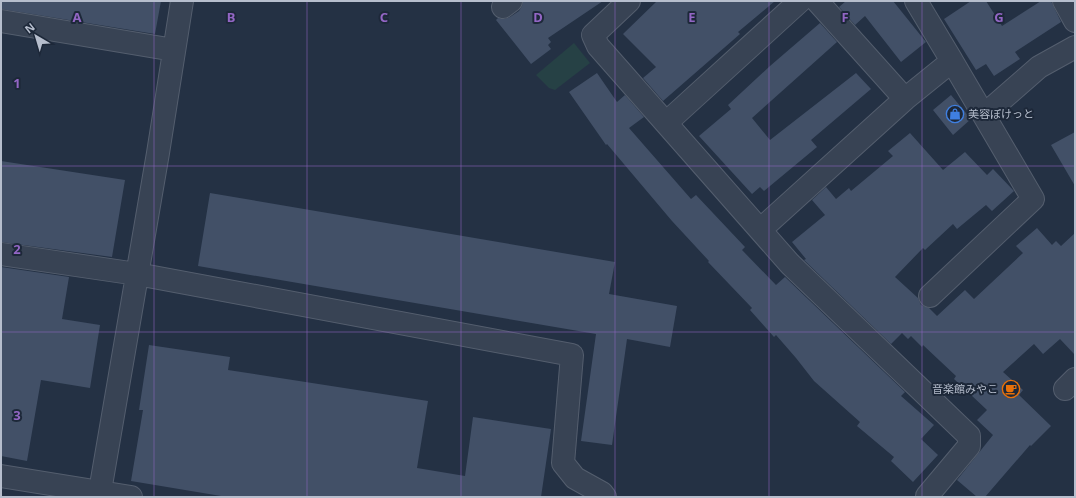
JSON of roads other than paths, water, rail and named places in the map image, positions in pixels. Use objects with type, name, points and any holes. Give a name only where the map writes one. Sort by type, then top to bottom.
[{"type":"street","points":[[99,495],[182,1]]},
{"type":"street","points":[[629,1],[593,35],[598,46],[790,264],[969,436],[969,446],[927,496]]},
{"type":"street","points":[[666,123],[800,1]]},
{"type":"street","points":[[816,1],[905,99]]},
{"type":"street","points":[[916,1],[1033,199],[930,296]]},
{"type":"street","points":[[1064,1],[1075,21]]},
{"type":"street","points":[[1,21],[174,50]]},
{"type":"street","points":[[984,115],[1038,67],[1075,47]]},
{"type":"street","points":[[760,230],[905,99],[952,61]]},
{"type":"street","points":[[1,254],[137,274],[572,355],[563,463],[575,478],[602,493],[605,497]]},
{"type":"street","points":[[1,476],[99,495],[131,497]]},
{"type":"place","name":"美容ぽけっと","points":[[955,114]]},
{"type":"place","name":"音楽館みやこ","points":[[1011,389]]}]
